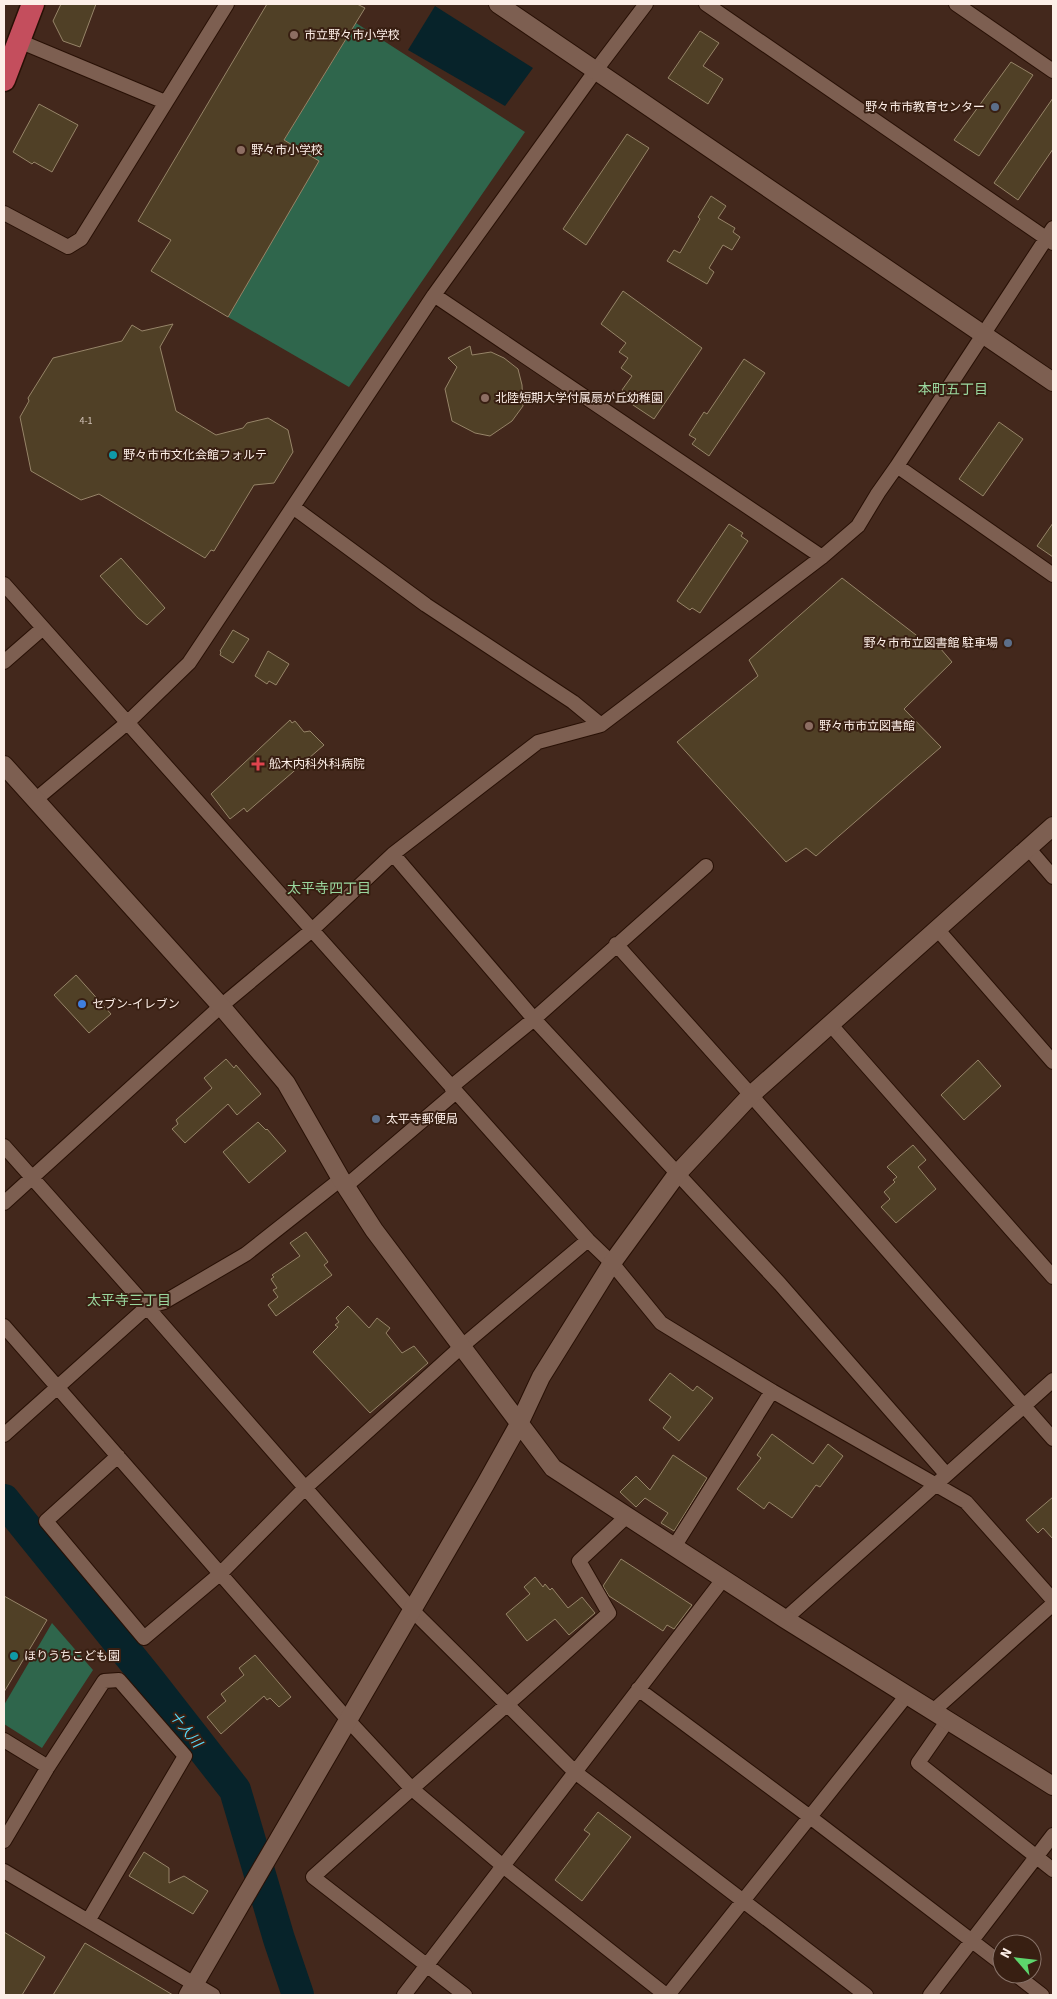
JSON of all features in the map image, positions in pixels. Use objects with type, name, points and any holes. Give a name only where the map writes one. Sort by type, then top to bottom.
[{"type":"highway","points":[[4,80],[33,4]]},
{"type":"street","points":[[4,213],[68,247],[82,239],[227,4]]},
{"type":"street","points":[[498,4],[1053,382]]},
{"type":"street","points":[[35,800],[128,723],[189,663],[434,296],[596,70],[646,4]]},
{"type":"street","points":[[4,1203],[31,1176],[221,1006],[312,930],[393,854],[538,742],[601,725],[822,556],[858,526],[982,333],[1051,236],[706,4]]},
{"type":"street","points":[[956,4],[1053,71]]},
{"type":"street","points":[[19,41],[165,102]]},
{"type":"street","points":[[434,296],[822,556]]},
{"type":"street","points":[[897,466],[1053,575]]},
{"type":"street","points":[[293,507],[426,605],[573,702],[601,725]]},
{"type":"street","points":[[4,584],[588,1240],[612,1263],[661,1323],[772,1391],[966,1502],[1053,1600]]},
{"type":"street","points":[[4,662],[43,628]]},
{"type":"street","points":[[4,765],[221,1006],[286,1083],[374,1230],[553,1468],[785,1619],[1053,1786]]},
{"type":"street","points":[[191,1989],[413,1611],[519,1424],[540,1377],[612,1263],[677,1174],[751,1095],[1053,826]]},
{"type":"street","points":[[1028,849],[1053,877]]},
{"type":"street","points":[[393,854],[534,1019],[780,1284],[946,1474]]},
{"type":"street","points":[[4,1435],[148,1307],[164,1302],[246,1254],[344,1182],[454,1089],[706,866]]},
{"type":"street","points":[[938,930],[1053,1062]]},
{"type":"street","points":[[616,944],[1053,1439]]},
{"type":"street","points":[[830,1024],[1053,1277]]},
{"type":"street","points":[[4,1146],[148,1307],[413,1611],[575,1772],[866,1995]]},
{"type":"street","points":[[118,1456],[46,1521],[144,1638],[221,1573],[305,1488],[461,1347],[588,1240]]},
{"type":"street","points":[[4,1326],[348,1720],[411,1788],[503,1866],[667,1995],[907,1695]]},
{"type":"street","points":[[785,1619],[1053,1380]]},
{"type":"street","points":[[674,1547],[772,1391]]},
{"type":"street","points":[[465,1995],[313,1877],[609,1613],[579,1561],[626,1517]]},
{"type":"street","points":[[404,1995],[724,1578]]},
{"type":"street","points":[[933,1711],[1053,1604]]},
{"type":"street","points":[[4,1841],[48,1767],[104,1681],[119,1680],[185,1756],[88,1921]]},
{"type":"street","points":[[638,1689],[992,1956]]},
{"type":"street","points":[[948,1720],[918,1763],[1053,1870]]},
{"type":"street","points":[[4,1740],[48,1767]]},
{"type":"street","points":[[930,1995],[1053,1834]]},
{"type":"street","points":[[4,1871],[88,1921],[191,1989],[213,1995]]},
{"type":"street","points":[[1028,1984],[1042,1995]]},
{"type":"green space","points":[[356,23],[525,132],[349,387],[228,317],[318,161],[284,140]]},
{"type":"green space","points":[[52,1623],[93,1670],[42,1748],[4,1724],[4,1705]]},
{"type":"water","points":[[435,6],[533,68],[505,106],[408,50]]},
{"type":"building","points":[[61,4],[96,4],[80,47],[63,41],[53,21]]},
{"type":"building","name":"野々市小学校","points":[[267,4],[357,4],[365,8],[284,140],[319,161],[228,317],[151,271],[171,240],[138,221]]},
{"type":"building","points":[[700,31],[719,43],[703,66],[723,79],[708,104],[668,78]]},
{"type":"building","name":"野々市市教育センター","points":[[1011,62],[1033,75],[979,156],[954,140]]},
{"type":"building","points":[[1053,98],[1053,149],[1018,200],[994,183]]},
{"type":"building","points":[[39,104],[78,125],[52,172],[34,162],[32,164],[13,152]]},
{"type":"building","points":[[627,134],[649,148],[586,245],[563,229]]},
{"type":"building","points":[[711,196],[726,206],[718,218],[735,228],[733,232],[740,237],[732,250],[723,245],[709,268],[714,272],[707,284],[667,261],[674,250],[680,253]]},
{"type":"building","points":[[623,291],[702,348],[654,419],[621,397],[624,392],[622,390],[632,376],[621,368],[628,358],[619,352],[626,343],[601,324]]},
{"type":"building","name":"野々市市文化会館フォルテ","points":[[173,324],[160,347],[176,411],[216,435],[243,428],[247,423],[268,418],[288,430],[293,452],[274,483],[254,485],[214,551],[211,550],[205,558],[99,494],[81,500],[31,471],[20,417],[29,401],[28,398],[53,358],[122,341],[132,325],[142,331]]},
{"type":"building","name":"北陸短期大学付属扇が丘幼稚園","points":[[470,346],[472,355],[491,352],[504,358],[518,369],[522,385],[523,406],[512,421],[490,436],[475,433],[452,421],[445,389],[457,367],[448,358]]},
{"type":"building","points":[[744,359],[765,373],[709,456],[692,444],[696,439],[689,435],[704,412],[707,414]]},
{"type":"building","points":[[999,422],[1023,439],[983,496],[959,479]]},
{"type":"building","points":[[1053,523],[1053,557],[1037,546]]},
{"type":"building","points":[[729,524],[743,533],[741,536],[748,541],[700,613],[692,608],[690,610],[677,601]]},
{"type":"building","points":[[121,558],[165,608],[147,625],[138,618],[100,576]]},
{"type":"building","name":"野々市市立図書館","points":[[842,578],[929,645],[934,641],[952,662],[904,709],[941,747],[816,856],[806,848],[786,862],[677,742],[758,676],[749,660]]},
{"type":"building","points":[[233,630],[249,639],[233,663],[220,655],[220,651]]},
{"type":"building","points":[[268,651],[289,664],[276,685],[269,681],[267,684],[255,676]]},
{"type":"building","points":[[290,720],[292,723],[295,721],[304,732],[310,731],[324,745],[247,812],[244,808],[230,819],[211,794]]},
{"type":"building","name":"セブン-イレブン","points":[[76,975],[111,1014],[89,1033],[54,995]]},
{"type":"building","points":[[226,1059],[234,1068],[236,1065],[261,1094],[237,1115],[228,1104],[185,1143],[172,1129],[178,1124],[176,1120],[212,1088],[204,1078]]},
{"type":"building","points":[[978,1060],[1001,1086],[964,1120],[941,1095]]},
{"type":"building","points":[[258,1122],[267,1129],[286,1151],[249,1183],[223,1152]]},
{"type":"building","points":[[913,1145],[926,1160],[918,1167],[936,1189],[896,1223],[881,1207],[890,1199],[884,1192],[895,1182],[893,1180],[897,1177],[887,1167]]},
{"type":"building","points":[[306,1232],[328,1262],[324,1265],[332,1275],[276,1316],[268,1305],[278,1297],[273,1290],[277,1288],[271,1279],[274,1277],[272,1275],[300,1256],[290,1243]]},
{"type":"building","points":[[348,1306],[369,1328],[377,1318],[390,1328],[386,1333],[402,1353],[414,1346],[428,1363],[370,1413],[313,1352],[338,1327],[335,1325],[339,1322],[336,1318]]},
{"type":"building","points":[[670,1373],[693,1391],[697,1386],[713,1398],[679,1441],[663,1428],[671,1417],[649,1400]]},
{"type":"building","points":[[772,1434],[813,1464],[828,1444],[843,1456],[820,1487],[816,1485],[792,1518],[769,1502],[764,1509],[737,1489],[761,1458],[757,1455]]},
{"type":"building","points":[[673,1455],[707,1478],[674,1531],[661,1523],[668,1513],[645,1498],[636,1507],[620,1492],[636,1476],[650,1490]]},
{"type":"building","points":[[1053,1497],[1053,1539],[1043,1528],[1038,1533],[1026,1520]]},
{"type":"building","points":[[621,1559],[692,1605],[674,1629],[667,1625],[663,1631],[609,1596],[603,1586]]},
{"type":"building","points":[[535,1577],[543,1587],[545,1584],[550,1590],[552,1588],[568,1608],[582,1597],[595,1613],[569,1635],[555,1619],[527,1641],[506,1614],[530,1594],[524,1587]]},
{"type":"building","name":"ほりうちこども園","points":[[4,1596],[47,1620],[4,1692]]},
{"type":"building","points":[[255,1655],[291,1697],[279,1707],[270,1698],[267,1700],[264,1696],[221,1734],[207,1717],[226,1701],[221,1694],[244,1675],[239,1668]]},
{"type":"building","points":[[598,1812],[631,1837],[582,1901],[555,1880],[590,1834],[584,1830]]},
{"type":"building","points":[[144,1852],[169,1868],[169,1883],[184,1876],[208,1891],[193,1914],[129,1876]]},
{"type":"building","points":[[4,1932],[45,1957],[22,1995],[4,1995]]},
{"type":"building","points":[[85,1943],[173,1995],[53,1995]]},
{"type":"waterway","name":"十人川","points":[[4,1500],[235,1790],[279,1939],[298,1995]]},
{"type":"place","name":"市立野々市小学校","points":[[294,35]]},
{"type":"place","name":"野々市市教育センター","points":[[995,107]]},
{"type":"place","name":"野々市小学校","points":[[241,150]]},
{"type":"place","name":"北陸短期大学付属扇が丘幼稚園","points":[[485,398]]},
{"type":"place","name":"野々市市文化会館フォルテ","points":[[113,455]]},
{"type":"place","name":"野々市市立図書館 駐車場","points":[[1008,643]]},
{"type":"place","name":"野々市市立図書館","points":[[809,726]]},
{"type":"place","name":"舩木内科外科病院","points":[[258,764]]},
{"type":"place","name":"セブン-イレブン","points":[[82,1004]]},
{"type":"place","name":"太平寺郵便局","points":[[376,1119]]},
{"type":"place","name":"ほりうちこども園","points":[[14,1656]]},
{"type":"district","name":"本町五丁目","points":[[953,389]]},
{"type":"district","name":"太平寺四丁目","points":[[329,888]]},
{"type":"district","name":"太平寺三丁目","points":[[129,1300]]}]
